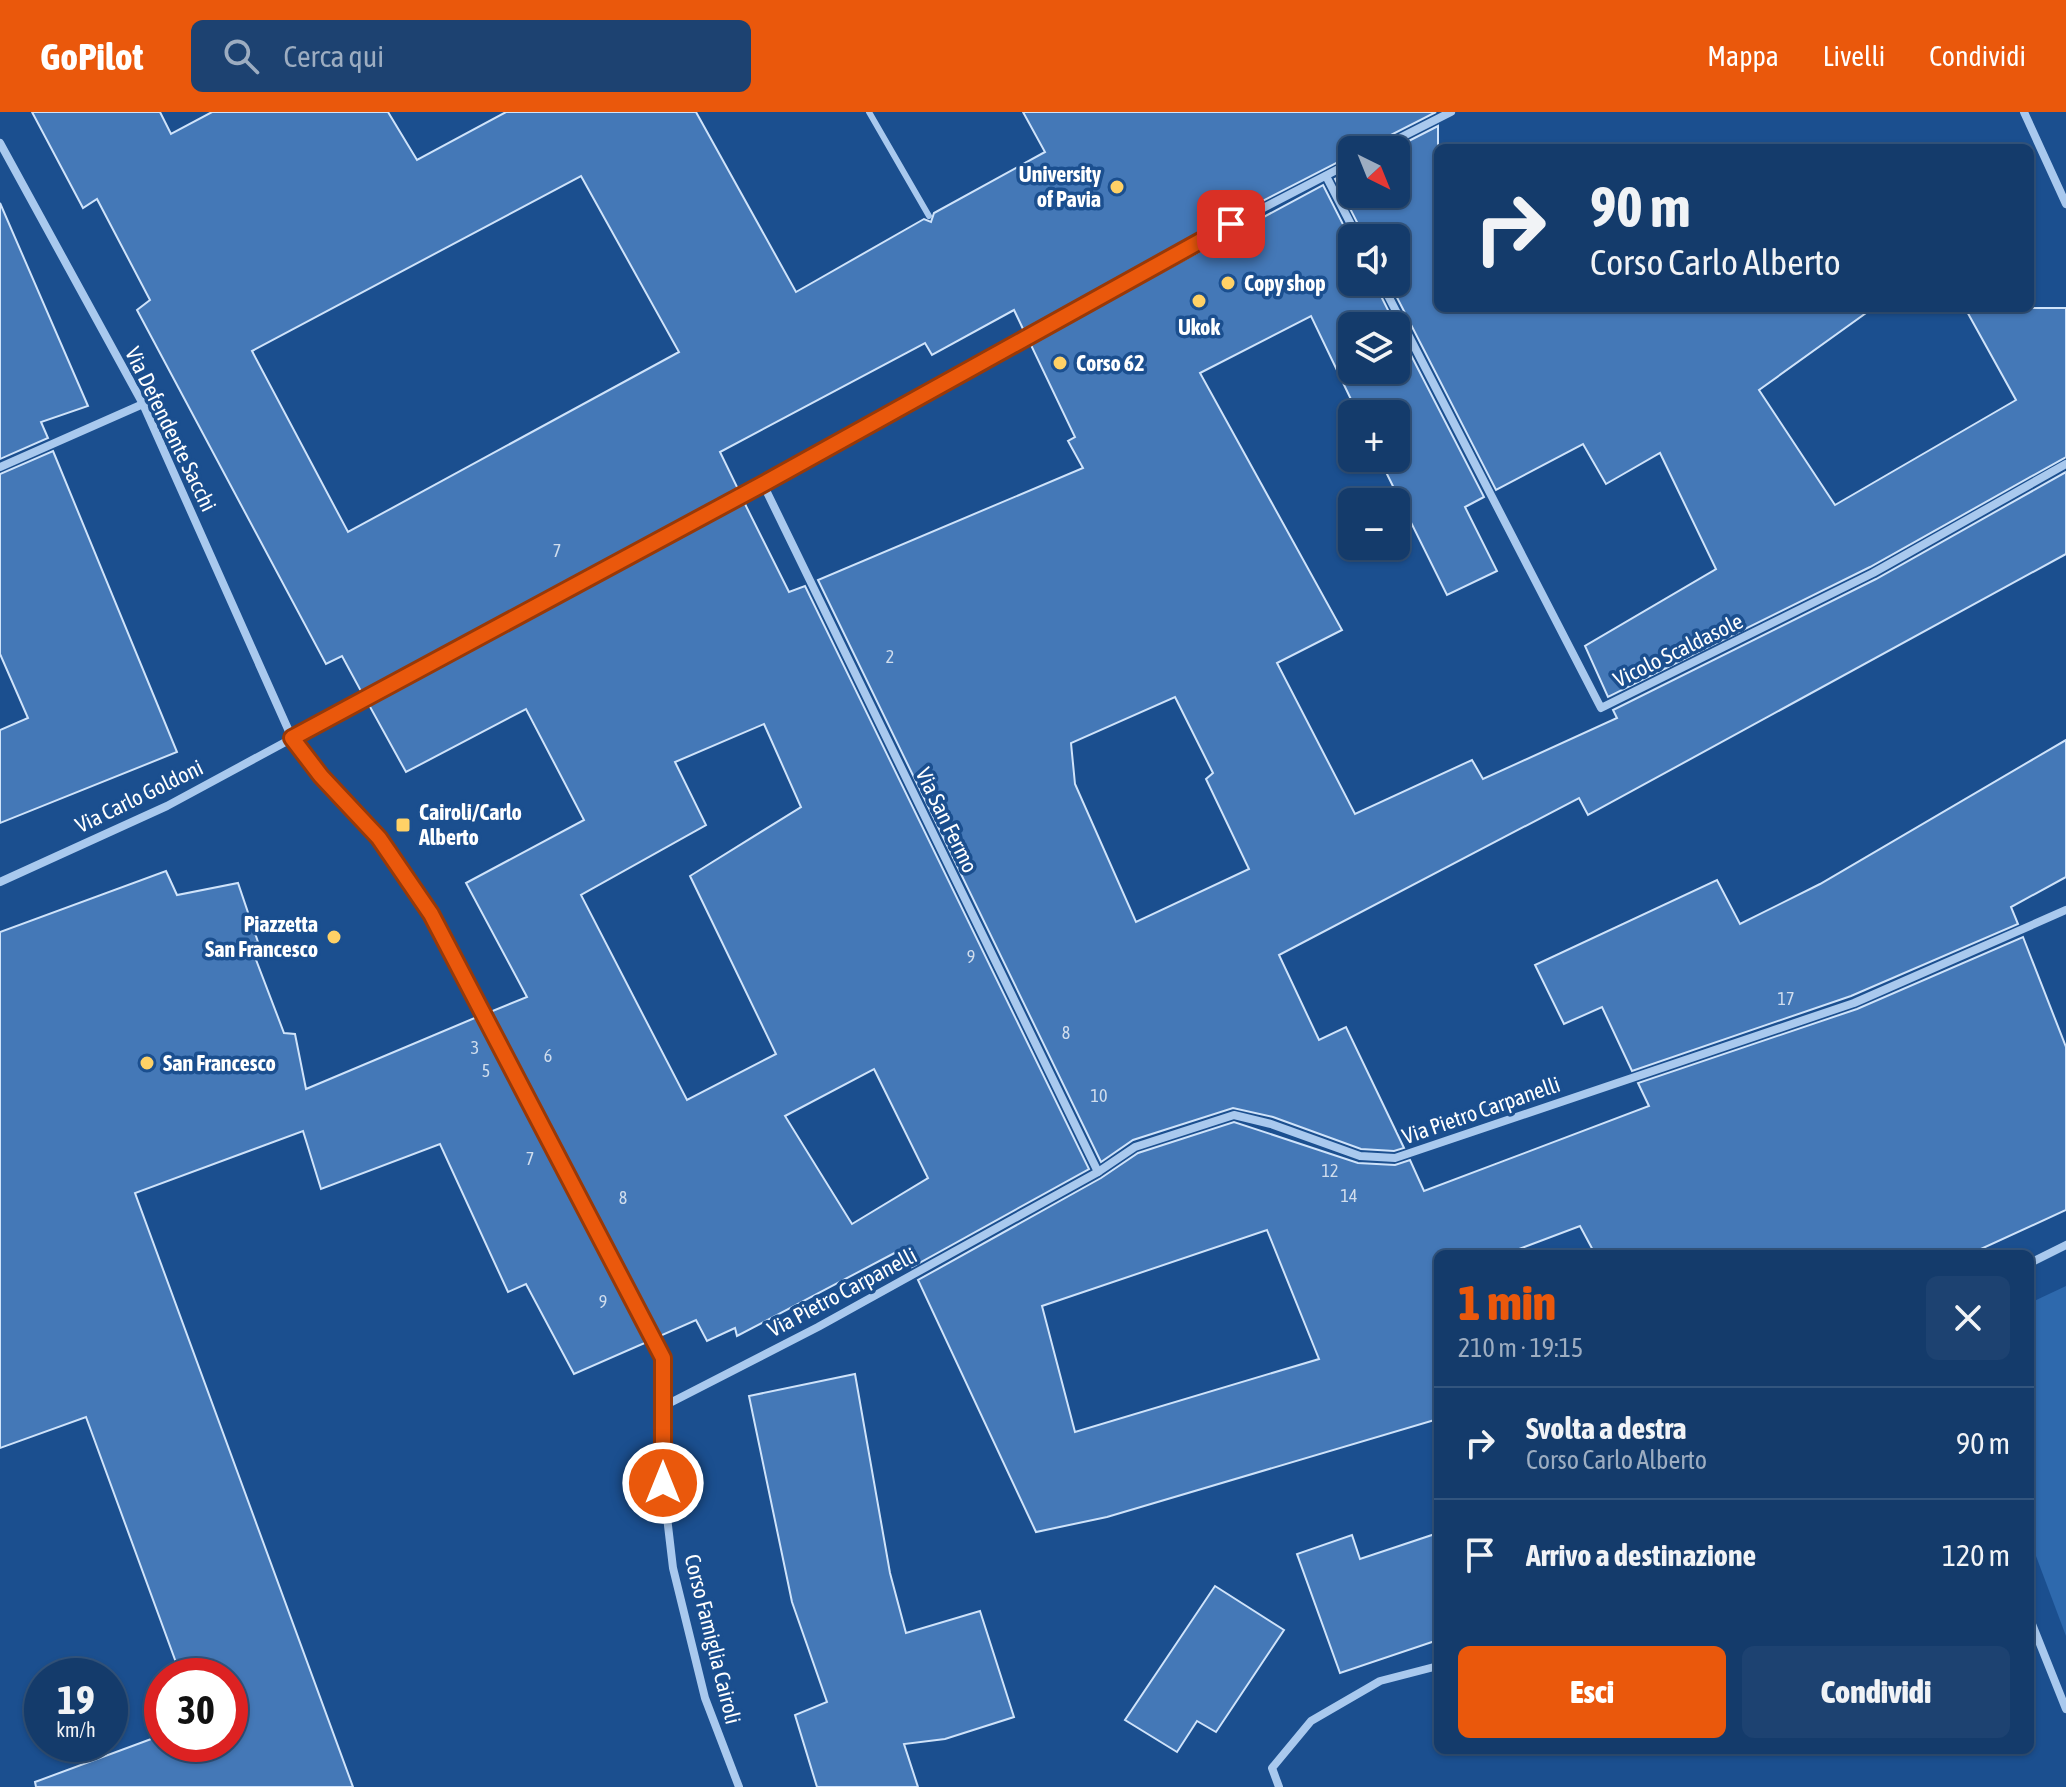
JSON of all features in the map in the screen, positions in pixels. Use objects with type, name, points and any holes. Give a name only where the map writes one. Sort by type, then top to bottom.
[{"type":"street","points":[[1404,136],[1451,112]]},
{"type":"street","points":[[2024,112],[2066,204]]},
{"type":"street","name":"Via Defendente Sacchi","points":[[0,143],[143,404],[292,738]]},
{"type":"street","name":"Via Carlo Goldoni","points":[[0,882],[167,806],[763,484],[1207,237],[1338,170]]},
{"type":"street","points":[[1326,176],[1351,224]]},
{"type":"street","name":"Vicolo Scaldasole","points":[[1388,296],[1601,708],[1873,573],[2066,464]]},
{"type":"street","points":[[0,467],[143,404]]},
{"type":"street","name":"Via San Fermo","points":[[763,484],[1098,1172]]},
{"type":"street","name":"Corso Famiglia Cairoli","points":[[292,738],[321,776],[379,838],[431,914],[663,1358],[663,1483],[673,1568],[705,1698],[739,1787]]},
{"type":"street","name":"Via Pietro Carpanelli","points":[[664,1406],[818,1327],[1098,1172],[1135,1147],[1234,1115],[1271,1124],[1360,1156],[1395,1158],[1854,1003],[2066,910]]},
{"type":"street","points":[[2034,1261],[2066,1245]]},
{"type":"street","points":[[2034,1629],[2066,1709]]},
{"type":"street","points":[[1279,1787],[1272,1768],[1311,1721],[1380,1681],[1434,1667]]},
{"type":"lane","points":[[869,112],[929,216]]},
{"type":"shaded area","points":[[2066,1286],[2066,1636],[2034,1551],[2034,1301]]},
{"type":"building","points":[[32,112],[160,112],[171,134],[212,112],[388,112],[417,160],[506,112],[696,112],[796,292],[924,219],[931,222],[934,213],[1045,152],[1023,112],[1436,112],[1389,136],[1338,136],[1338,162],[1204,231],[1024,331],[1014,310],[932,355],[925,343],[720,452],[738,489],[362,693],[342,656],[326,664],[137,310],[150,300],[97,199],[83,208]],"holes":[[[581,176],[679,352],[348,532],[252,351]]]},
{"type":"building","points":[[1438,126],[1438,144],[1434,144],[1434,312],[1867,312],[1759,390],[1835,505],[2016,400],[1967,312],[2034,312],[2034,308],[2066,308],[2066,457],[1870,567],[1608,697],[1585,646],[1716,569],[1660,453],[1606,484],[1583,444],[1496,490],[1410,323],[1410,312],[1404,312],[1396,296],[1410,296],[1410,224],[1358,224],[1350,208],[1410,208],[1410,140]]},
{"type":"building","points":[[1323,185],[1343,224],[1338,224],[1338,296],[1381,296],[1389,312],[1338,312],[1338,372],[1311,316],[1200,373],[1342,630],[1277,663],[1355,814],[1472,760],[1483,779],[1617,718],[1613,710],[1876,579],[2066,472],[2066,554],[1588,815],[1579,798],[1279,955],[1319,1040],[1346,1027],[1404,1148],[1394,1151],[1361,1149],[1273,1117],[1233,1108],[1133,1140],[1101,1162],[818,580],[1083,468],[1068,441],[1075,437],[1030,343]],"holes":[[[1175,697],[1213,773],[1206,779],[1249,869],[1136,922],[1075,784],[1071,743]]]},
{"type":"building","points":[[0,203],[88,406],[41,422],[48,438],[0,459]]},
{"type":"building","points":[[1410,352],[1484,497],[1465,507],[1497,571],[1447,595],[1410,520],[1410,488],[1394,488],[1386,472],[1410,472],[1410,400],[1351,400],[1344,384],[1410,384]]},
{"type":"building","points":[[53,451],[177,752],[0,823],[0,730],[28,718],[0,654],[0,474]]},
{"type":"building","points":[[744,502],[789,592],[805,586],[1089,1169],[912,1267],[904,1248],[737,1336],[735,1328],[707,1341],[696,1320],[660,1336],[490,1012],[527,997],[466,883],[584,820],[526,709],[406,772],[369,705]],"holes":[[[764,724],[801,807],[690,876],[776,1054],[687,1100],[581,895],[706,825],[675,762]],[[874,1069],[928,1178],[852,1224],[785,1116]]]},
{"type":"building","points":[[2066,740],[2066,877],[2011,907],[2018,924],[1851,996],[1632,1071],[1602,1007],[1564,1024],[1535,965],[1717,880],[1740,924],[1820,884]]},
{"type":"building","points":[[166,871],[177,895],[238,883],[258,942],[250,944],[284,1033],[295,1034],[306,1089],[477,1017],[647,1342],[574,1374],[526,1284],[508,1292],[440,1144],[321,1189],[303,1131],[135,1193],[353,1787],[36,1787],[35,1782],[89,1762],[128,1762],[128,1748],[144,1742],[144,1762],[248,1762],[248,1658],[174,1658],[86,1417],[0,1448],[0,932]]},
{"type":"building","points":[[2023,937],[2066,1047],[2066,1210],[1979,1250],[1593,1250],[1580,1226],[1517,1250],[1434,1250],[1434,1420],[1107,1517],[1036,1532],[918,1280],[1101,1178],[1138,1153],[1234,1122],[1358,1163],[1395,1165],[1410,1160],[1424,1191],[1649,1106],[1638,1083],[1857,1009]],"holes":[[[1267,1230],[1319,1359],[1075,1432],[1042,1306]]]},
{"type":"building","points":[[855,1374],[890,1573],[906,1633],[980,1611],[1014,1717],[945,1739],[904,1744],[918,1787],[817,1787],[795,1715],[827,1702],[792,1602],[749,1396]]},
{"type":"building","points":[[1434,1534],[1434,1641],[1340,1673],[1297,1554],[1352,1535],[1360,1559]]},
{"type":"building","points":[[1215,1586],[1284,1630],[1216,1732],[1197,1721],[1177,1752],[1125,1720]]},
{"type":"place","name":"University of Pavia","points":[[1117,187]]},
{"type":"place","name":"Copy shop","points":[[1228,283]]},
{"type":"place","name":"Ukok","points":[[1199,301]]},
{"type":"place","name":"Corso 62","points":[[1060,363]]},
{"type":"place","name":"Cairoli/Carlo Alberto","points":[[403,825]]},
{"type":"place","name":"Piazzetta San Francesco","points":[[334,937]]},
{"type":"place","name":"San Francesco","points":[[147,1063]]},
{"type":"route","points":[[663,1483],[663,1358],[638,1307],[431,914],[379,838],[321,776],[292,738],[763,484],[1231,224]]}]
